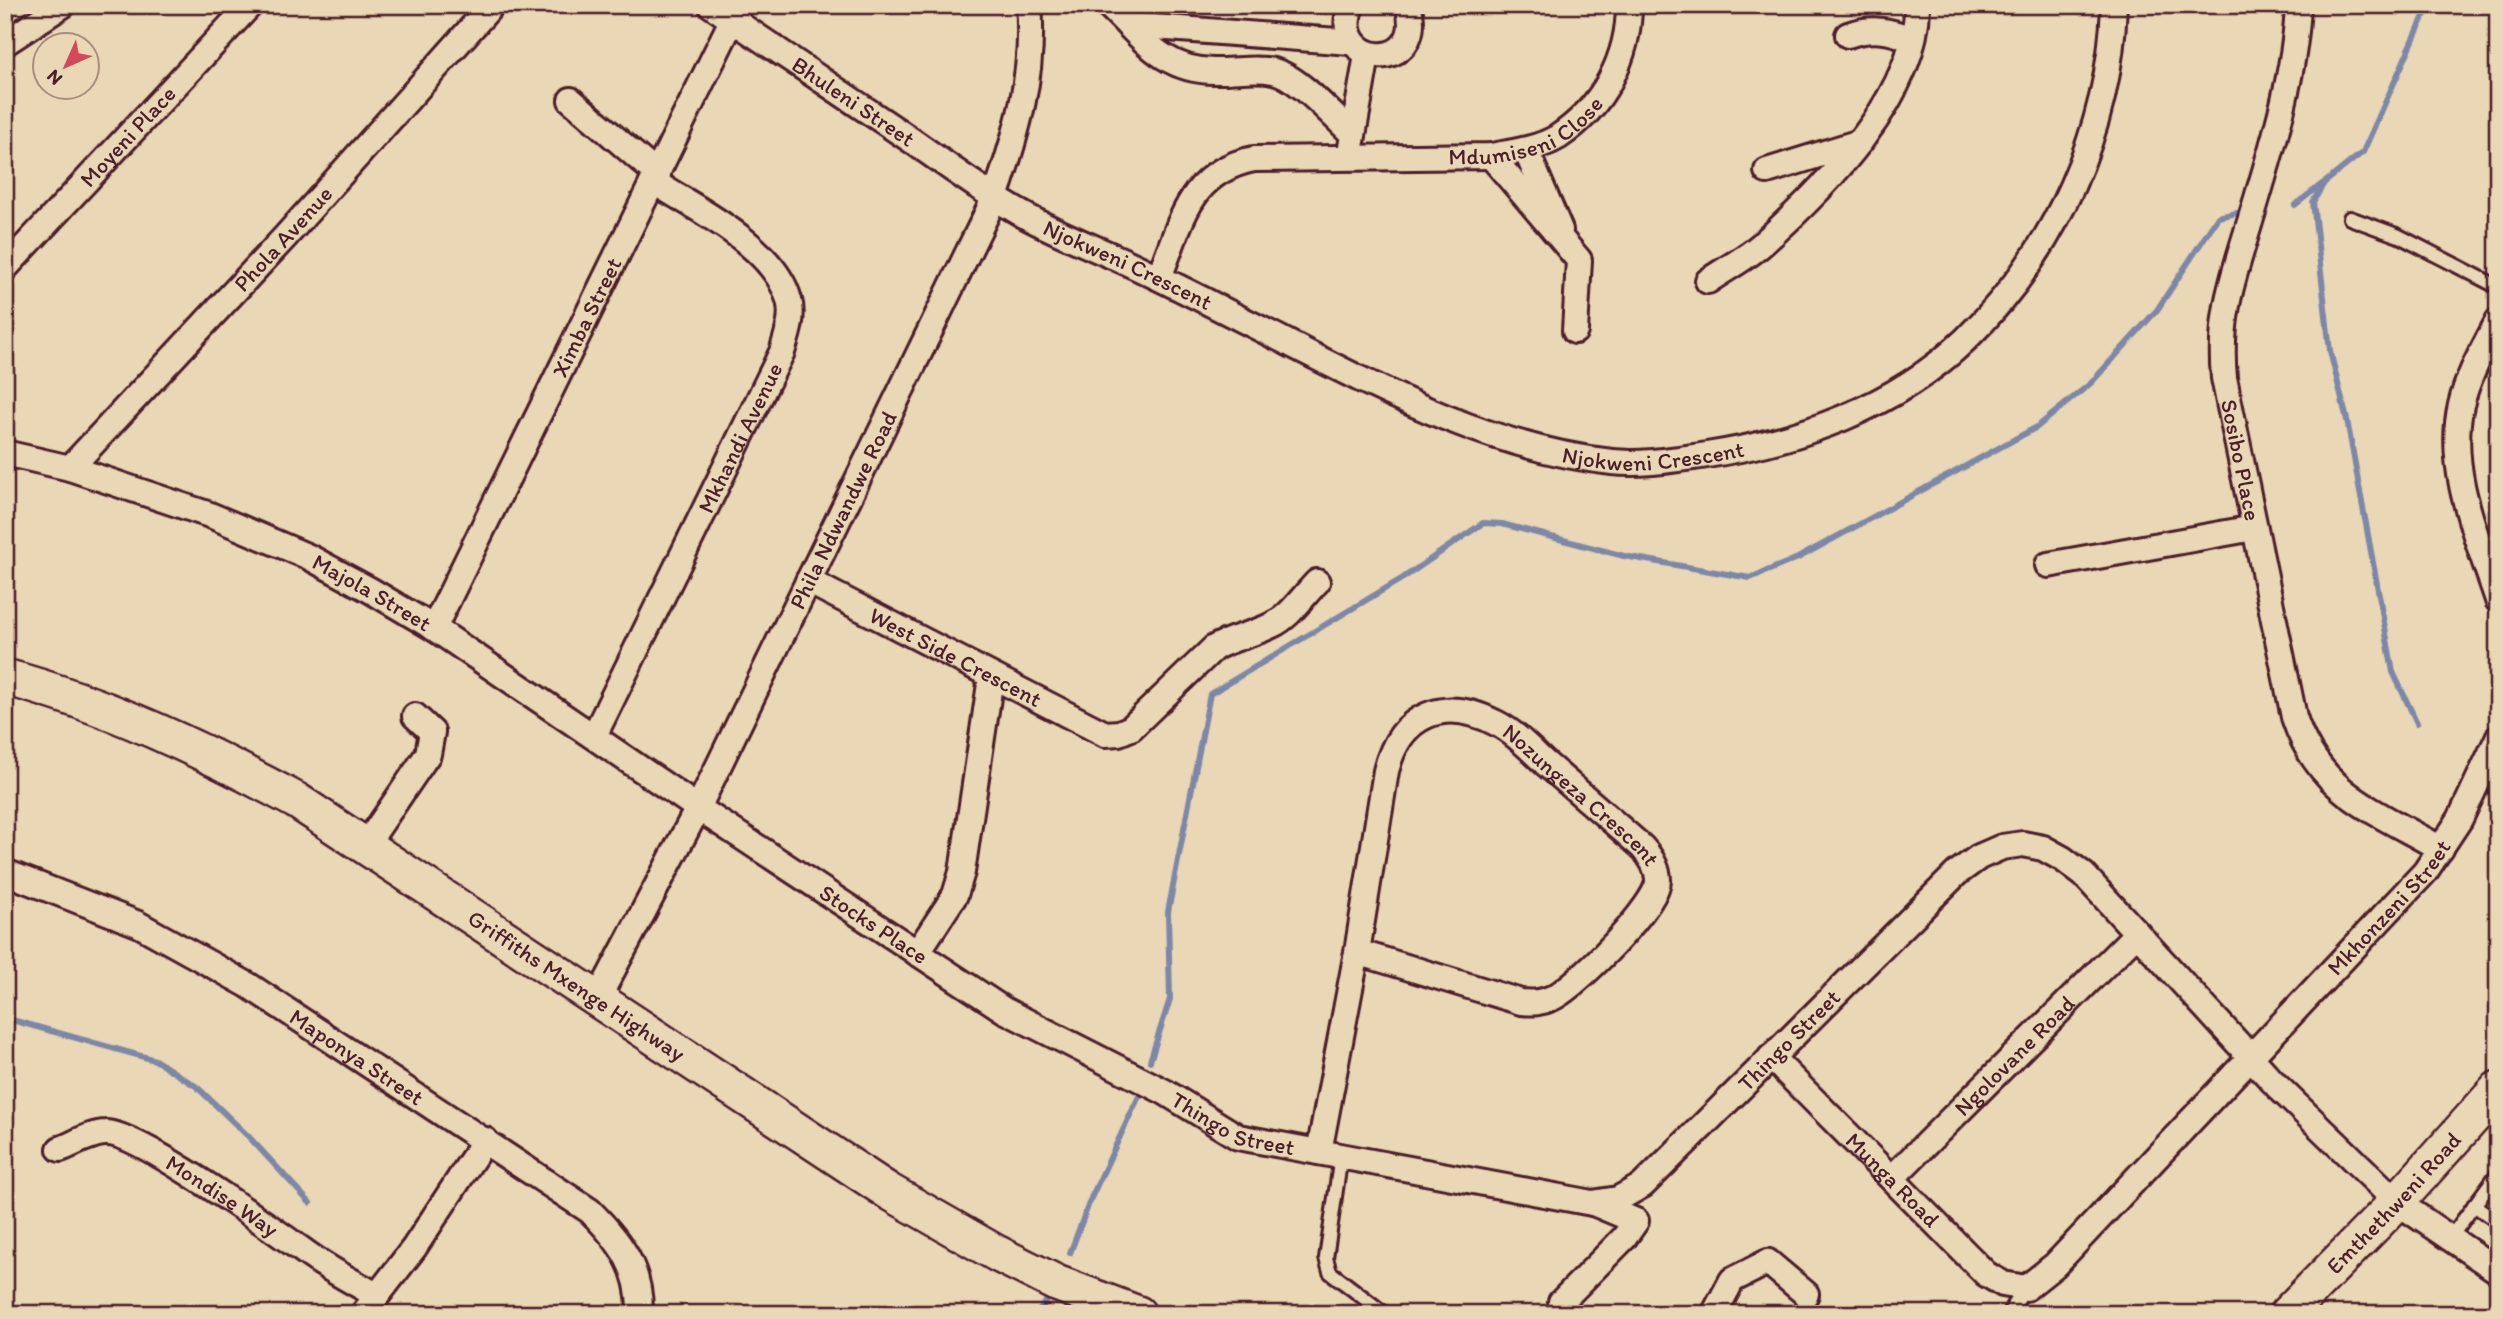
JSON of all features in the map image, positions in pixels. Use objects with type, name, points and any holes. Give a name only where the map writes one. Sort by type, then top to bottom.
[{"type":"street","points":[[5,43],[63,5]]},
{"type":"street","name":"Moyeni Place","points":[[5,268],[250,5]]},
{"type":"street","name":"Phola Avenue","points":[[70,468],[295,226],[492,5]]},
{"type":"street","name":"Bhuleni Street","points":[[711,5],[736,12],[995,197]]},
{"type":"street","name":"Phila Ndwandwe Road","points":[[598,998],[698,808],[995,197],[1025,99],[1031,53],[1029,5]]},
{"type":"street","points":[[1108,5],[1169,61],[1182,68],[1196,71],[1275,71],[1290,79],[1352,145]]},
{"type":"street","points":[[1351,5],[1345,22],[1359,48],[1352,145]]},
{"type":"street","points":[[1128,24],[1359,48],[1388,56],[1406,44],[1413,24],[1408,5]]},
{"type":"street","name":"Mdumiseni Close","points":[[1159,277],[1187,209],[1199,189],[1214,173],[1232,163],[1352,145],[1491,156],[1526,150],[1556,138],[1580,119],[1601,95],[1619,65],[1626,45],[1629,5]]},
{"type":"street","points":[[1708,281],[1760,246],[1860,142],[1896,82],[1912,38],[1917,5]]},
{"type":"street","name":"Njokweni Crescent","points":[[995,197],[1024,215],[1159,277],[1390,394],[1473,429],[1613,462],[1659,462],[1755,446],[1817,428],[1881,400],[1956,349],[1987,318],[2048,233],[2078,174],[2095,130],[2107,84],[2113,5]]},
{"type":"street","name":"Sosibo Place","points":[[2298,5],[2290,74],[2225,302],[2222,326],[2224,378],[2253,528],[2294,717],[2303,745],[2317,767],[2334,784],[2441,849]]},
{"type":"street","name":"Ximba Street","points":[[434,628],[736,12]]},
{"type":"street","points":[[1848,35],[1862,30],[1888,30],[1912,38]]},
{"type":"street","name":"Mkhandi Avenue","points":[[571,100],[656,178],[746,242],[768,262],[782,281],[790,302],[790,328],[776,365],[594,736]]},
{"type":"street","points":[[1767,171],[1860,142]]},
{"type":"street","points":[[1526,150],[1570,250]]},
{"type":"street","points":[[1491,156],[1579,260],[1576,331]]},
{"type":"street","points":[[2498,321],[2467,384],[2460,408],[2458,438],[2460,473],[2467,505],[2498,600]]},
{"type":"street","name":"Majola Street","points":[[5,453],[70,468],[210,515],[349,578],[434,628],[698,808]]},
{"type":"street","points":[[2048,565],[2253,528]]},
{"type":"street","name":"West Side Crescent","points":[[808,581],[1105,734],[1119,733],[1131,728],[1214,648],[1230,639],[1272,626],[1286,616],[1317,582]]},
{"type":"street","name":"Griffiths Mxenge Highway","points":[[5,677],[145,727],[241,771],[366,845],[933,1218],[1056,1283],[1138,1314]]},
{"type":"street","points":[[917,953],[951,902],[962,872],[991,677]]},
{"type":"street","name":"Nozungeza Crescent","points":[[1330,1154],[1357,952],[1391,752],[1407,726],[1440,711],[1469,712],[1499,724],[1642,847],[1653,861],[1658,879],[1656,894],[1645,912],[1568,988],[1538,1003],[1521,1002],[1357,952]]},
{"type":"street","points":[[366,845],[428,754],[432,733],[415,716]]},
{"type":"street","name":"Mkhonzeni Street","points":[[2026,1288],[2055,1265],[2400,901],[2441,849],[2460,819],[2498,738]]},
{"type":"street","name":"Stocks Place","points":[[698,808],[1004,1010],[1053,1035]]},
{"type":"street","name":"Thingo Street","points":[[1053,1035],[1165,1092],[1238,1137],[1592,1203],[1618,1199],[1643,1185],[1957,873],[1979,857],[2002,847],[2024,844],[2043,848],[2084,875],[2251,1058],[2397,1202],[2498,1271]]},
{"type":"street","name":"Maponya Street","points":[[5,872],[138,925],[248,985],[590,1211],[624,1248],[634,1267],[640,1292],[640,1314]]},
{"type":"street","name":"Ngolovane Road","points":[[1892,1178],[2137,933]]},
{"type":"street","name":"Munga Road","points":[[1771,1056],[1986,1274],[2003,1284],[2026,1288]]},
{"type":"street","name":"Emthethweni Road","points":[[2300,1307],[2498,1089]]},
{"type":"street","name":"Mondise Way","points":[[60,1149],[106,1132],[120,1136],[164,1159],[331,1269],[369,1304]]},
{"type":"street","points":[[369,1304],[414,1248],[485,1140]]},
{"type":"street","points":[[1561,1302],[1624,1238],[1636,1221],[1592,1203]]},
{"type":"street","points":[[1714,1314],[1732,1280],[1769,1262],[1806,1294]]},
{"type":"lane","points":[[2350,218],[2399,236],[2498,288]]},
{"type":"lane","points":[[1330,1154],[1326,1258],[1330,1272],[1385,1314]]},
{"type":"lane","points":[[2450,1238],[2498,1173]]},
{"type":"lane","points":[[2474,1205],[2498,1222]]},
{"type":"lane","points":[[2008,1314],[2026,1288]]},
{"type":"waterway","points":[[2417,723],[2393,672],[2347,420],[2330,351],[2313,202],[2324,183],[2363,152],[2429,5]]},
{"type":"waterway","points":[[2295,205],[2322,184]]},
{"type":"waterway","points":[[1150,1061],[1170,999],[1168,912],[1210,694],[1403,578],[1483,523],[1502,524],[1624,556],[1750,578],[1798,558],[2037,427],[2091,383],[2157,310],[2218,217],[2237,213]]},
{"type":"waterway","points":[[5,1018],[155,1060],[197,1087],[249,1137],[310,1203]]},
{"type":"waterway","points":[[1070,1253],[1091,1198],[1141,1092]]},
{"type":"waterway","points":[[1037,1314],[1047,1300]]}]
